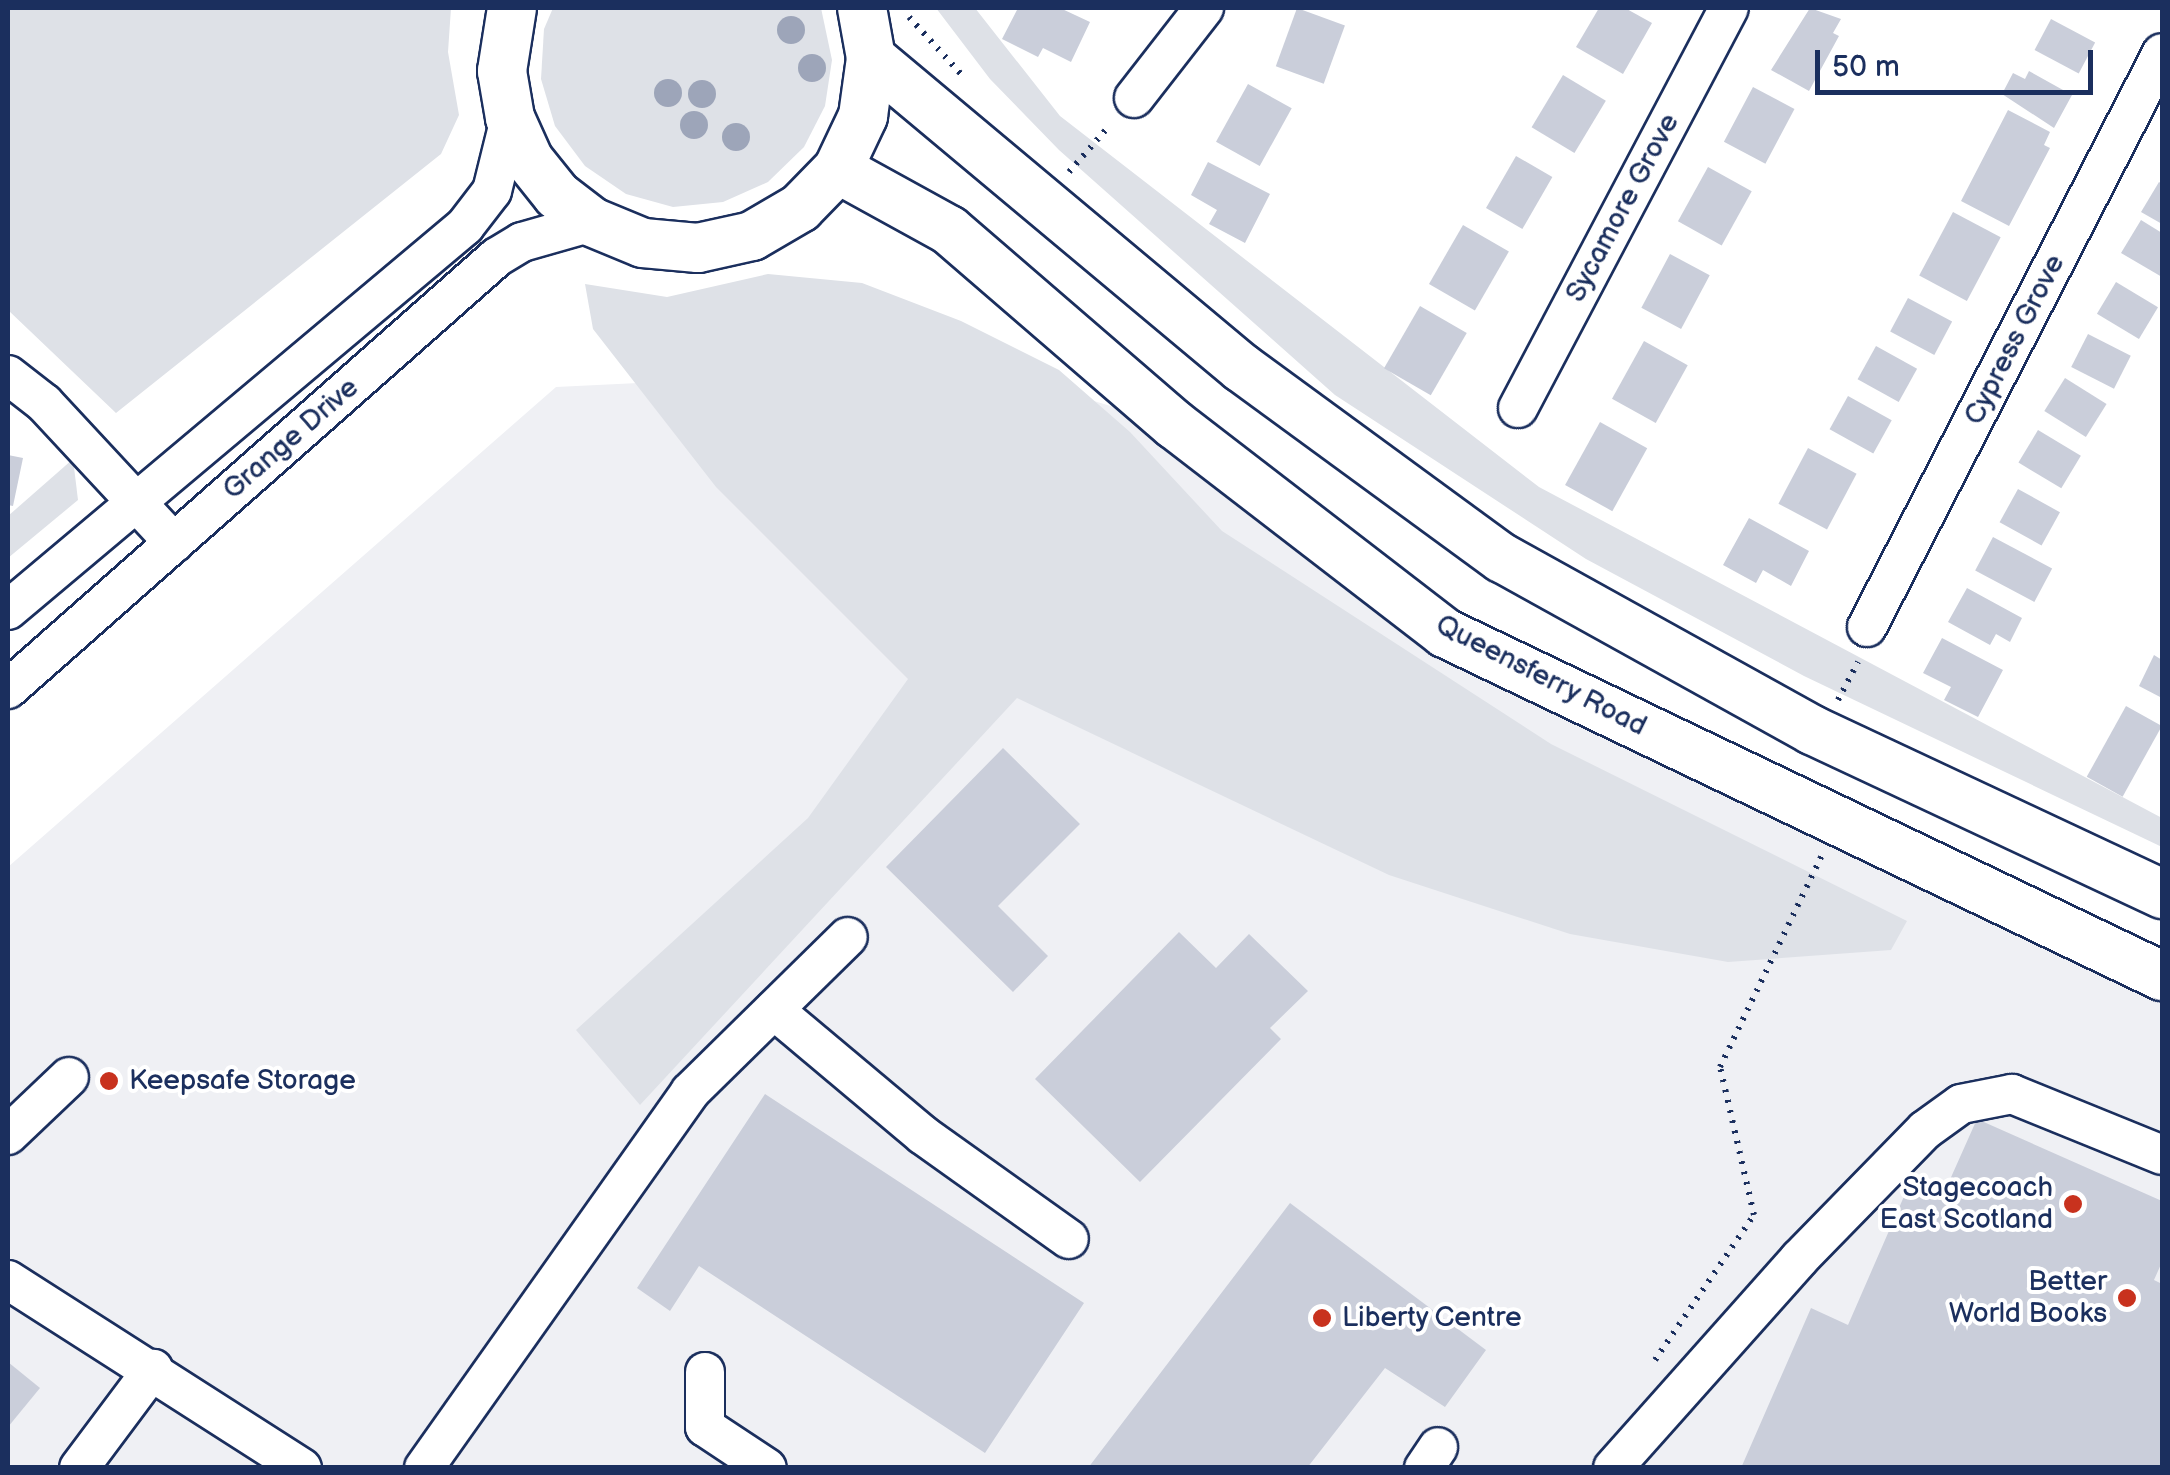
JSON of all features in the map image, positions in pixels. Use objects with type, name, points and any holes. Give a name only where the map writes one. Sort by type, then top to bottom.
[{"type":"main road","points":[[512,8],[502,71],[510,118],[528,160],[556,195],[592,222],[644,242],[698,248],[734,240],[800,208],[838,168],[863,116],[871,58],[862,8]]},
{"type":"main road","points":[[871,58],[1242,368],[1502,558],[1812,730],[2162,894]]},
{"type":"main road","name":"Queensferry Road","points":[[838,168],[949,230],[1175,425],[1446,633],[2162,976]]},
{"type":"street","points":[[1134,98],[1204,8]]},
{"type":"street","name":"Sycamore Grove","points":[[1518,408],[1728,8]]},
{"type":"street","name":"Cypress Grove","points":[[1865,640],[2162,52]]},
{"type":"street","name":"Grange Drive","points":[[8,610],[465,226],[492,191],[510,118]]},
{"type":"street","name":"Grange Drive","points":[[8,688],[498,257],[522,242],[592,222]]},
{"type":"street","points":[[8,375],[44,403],[174,543]]},
{"type":"street","points":[[424,1468],[690,1092],[848,937]]},
{"type":"street","points":[[774,1010],[923,1136],[1069,1239]]},
{"type":"street","points":[[8,1135],[69,1076]]},
{"type":"street","points":[[1626,1456],[1800,1258],[1925,1130],[1961,1104],[2012,1094],[2162,1154]]},
{"type":"street","points":[[8,1280],[153,1369],[302,1468]]},
{"type":"street","points":[[79,1468],[153,1369]]},
{"type":"street","points":[[706,1372],[706,1427],[767,1468]]},
{"type":"path","points":[[916,30],[970,84]]},
{"type":"path","points":[[1065,177],[1134,98]]},
{"type":"path","points":[[1052,164],[1080,189]]},
{"type":"path","points":[[1849,680],[1865,640]]},
{"type":"path","points":[[1647,1372],[1754,1215],[1720,1067],[1813,873]]},
{"type":"shaded area","points":[[8,8],[451,8],[448,52],[459,115],[441,154],[116,413],[8,310]]},
{"type":"shaded area","points":[[553,8],[821,8],[832,60],[825,106],[804,147],[768,182],[723,202],[673,207],[626,194],[585,166],[555,126],[541,79],[544,29]]},
{"type":"shaded area","points":[[936,8],[975,8],[1060,116],[1539,487],[2162,818],[2162,847],[1804,676],[1586,559],[1335,395],[1059,150],[990,79]]},
{"type":"shaded area","points":[[768,274],[862,283],[961,321],[1059,370],[1130,432],[1222,531],[1551,744],[1907,921],[1891,950],[1728,962],[1570,934],[1389,875],[1017,698],[640,1105],[576,1030],[808,818],[908,679],[716,487],[593,329],[585,284],[667,297]]},
{"type":"shaded area","points":[[867,334],[1175,425],[1445,633],[2162,976],[2162,1467],[8,1467],[8,867],[556,387],[700,380]]},
{"type":"shaded area","points":[[73,459],[78,500],[8,558],[8,516]]},
{"type":"building","points":[[1018,8],[1060,8],[1090,22],[1071,62],[1043,48],[1038,57],[1002,39]]},
{"type":"building","points":[[1297,8],[1345,25],[1324,84],[1276,66]]},
{"type":"building","points":[[1599,8],[1625,8],[1652,23],[1623,74],[1576,47]]},
{"type":"building","points":[[1810,8],[1841,19],[1833,33],[1839,36],[1809,91],[1771,70]]},
{"type":"building","points":[[2051,19],[2095,42],[2079,73],[2035,50]]},
{"type":"building","points":[[2029,71],[2072,95],[2054,128],[2002,94],[2013,73],[2025,79]]},
{"type":"building","points":[[1563,75],[1606,101],[1574,153],[1532,127]]},
{"type":"building","points":[[1248,84],[1292,108],[1260,166],[1216,142]]},
{"type":"building","points":[[1753,87],[1794,109],[1765,164],[1724,142]]},
{"type":"building","points":[[2008,110],[2050,132],[2044,145],[2050,148],[2009,226],[1961,201]]},
{"type":"building","points":[[1516,156],[1552,177],[1522,229],[1486,208]]},
{"type":"building","points":[[1208,162],[1270,194],[1245,243],[1209,224],[1217,210],[1191,195]]},
{"type":"building","points":[[1708,167],[1752,191],[1722,245],[1678,221]]},
{"type":"building","points":[[2159,182],[2162,184],[2162,224],[2141,212]]},
{"type":"building","points":[[1953,212],[2001,237],[1967,301],[1919,276]]},
{"type":"building","points":[[2141,220],[2162,233],[2162,277],[2121,253]]},
{"type":"building","points":[[1463,225],[1509,252],[1475,310],[1429,284]]},
{"type":"building","points":[[1670,254],[1710,275],[1681,329],[1641,308]]},
{"type":"building","points":[[2116,282],[2158,307],[2139,339],[2097,314]]},
{"type":"building","points":[[1908,298],[1952,321],[1934,355],[1890,332]]},
{"type":"building","points":[[1420,306],[1467,333],[1431,395],[1384,368]]},
{"type":"building","points":[[2088,334],[2131,356],[2114,389],[2071,367]]},
{"type":"building","points":[[1644,341],[1688,365],[1656,423],[1612,399]]},
{"type":"building","points":[[1876,346],[1917,369],[1899,402],[1858,379]]},
{"type":"building","points":[[2065,378],[2107,404],[2086,437],[2044,411]]},
{"type":"building","points":[[1848,396],[1892,420],[1873,453],[1830,429]]},
{"type":"building","points":[[1600,422],[1647,448],[1612,511],[1565,485]]},
{"type":"building","points":[[2038,430],[2081,456],[2061,488],[2018,463]]},
{"type":"building","points":[[1808,448],[1857,474],[1827,529],[1778,504]]},
{"type":"building","points":[[8,455],[23,458],[13,506],[8,505]]},
{"type":"building","points":[[2018,489],[2060,512],[2042,546],[2000,522]]},
{"type":"building","points":[[1749,518],[1809,551],[1791,586],[1763,570],[1756,583],[1723,565]]},
{"type":"building","points":[[1993,537],[2052,568],[2034,602],[1975,571]]},
{"type":"building","points":[[1967,588],[2022,618],[2010,642],[1996,634],[1990,645],[1948,622]]},
{"type":"building","points":[[1942,638],[2003,670],[1978,717],[1944,700],[1951,687],[1923,673]]},
{"type":"building","points":[[2154,655],[2162,660],[2162,698],[2139,686]]},
{"type":"building","points":[[2126,706],[2162,726],[2123,797],[2087,777]]},
{"type":"building","points":[[1003,748],[1080,824],[998,906],[1048,956],[1013,992],[886,867]]},
{"type":"building","points":[[1179,932],[1216,968],[1249,934],[1308,991],[1270,1028],[1281,1039],[1140,1182],[1035,1079]]},
{"type":"building","points":[[765,1094],[1084,1303],[985,1453],[699,1266],[670,1311],[637,1288]]},
{"type":"building","points":[[1977,1119],[2162,1201],[2162,1262],[2154,1280],[2162,1284],[2162,1468],[1741,1468],[1811,1308],[1848,1325],[1912,1178],[1944,1193]]},
{"type":"building","name":"Liberty Centre","points":[[1290,1203],[1486,1350],[1445,1407],[1385,1368],[1307,1468],[1088,1468]]},
{"type":"building","points":[[8,1362],[40,1388],[8,1427]]},
{"type":"place","name":"Keepsafe Storage","points":[[109,1081]]},
{"type":"place","name":"Stagecoach East Scotland","points":[[2073,1204]]},
{"type":"place","name":"Better World Books","points":[[2127,1298]]},
{"type":"place","name":"Liberty Centre","points":[[1322,1318]]}]
